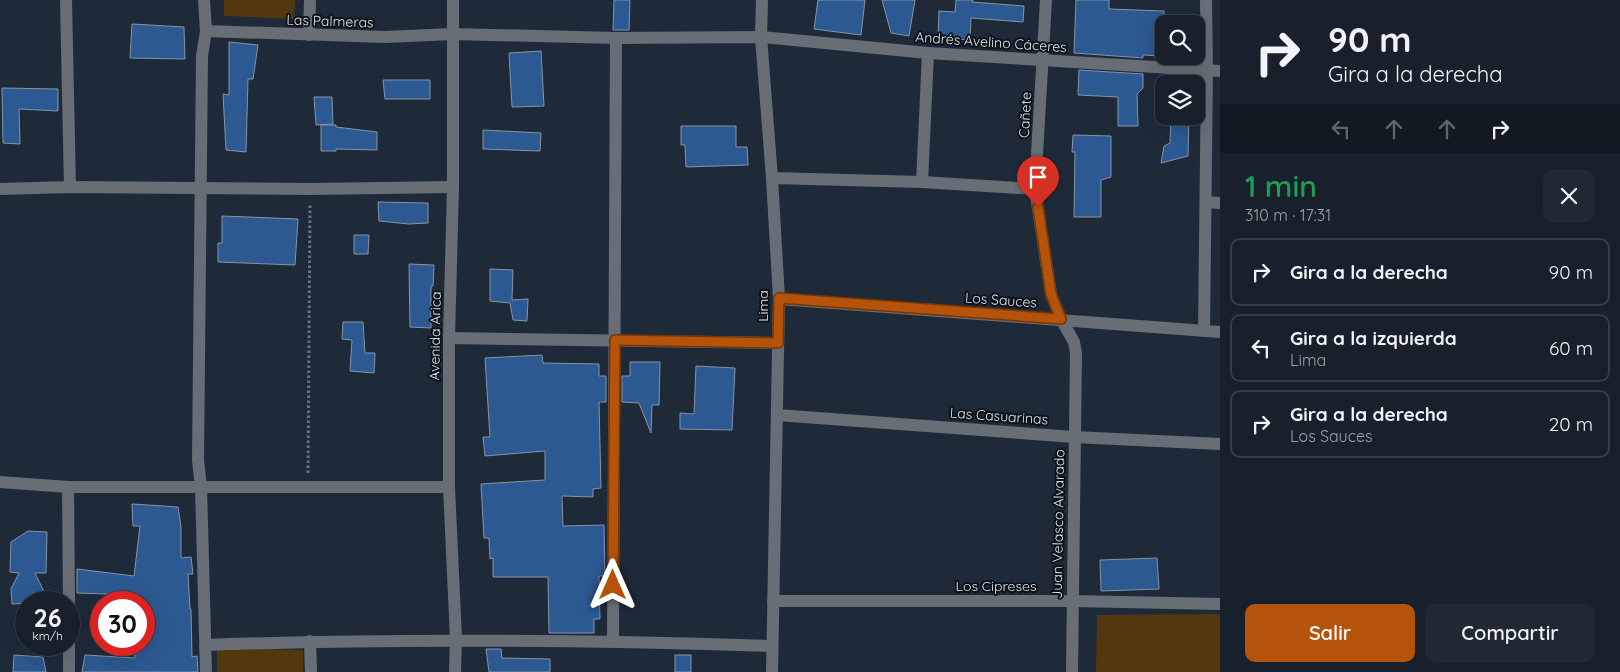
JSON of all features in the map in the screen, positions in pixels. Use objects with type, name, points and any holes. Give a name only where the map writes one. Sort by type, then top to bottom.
[{"type":"street","points":[[66,0],[70,187]]},
{"type":"street","points":[[204,0],[206,31],[202,56],[198,460],[201,487],[206,672]]},
{"type":"street","points":[[309,35],[310,0]]},
{"type":"street","name":"Avenida Arica","points":[[453,0],[453,187],[449,338],[449,487],[456,640],[455,672]]},
{"type":"street","name":"Lima","points":[[762,0],[761,37],[779,298],[772,672]]},
{"type":"street","name":"Cañete","points":[[1046,0],[1036,189],[1051,294],[1061,319]]},
{"type":"street","points":[[1204,331],[1206,0]]},
{"type":"street","name":"Las Palmeras","points":[[206,31],[385,37],[453,34],[616,38]]},
{"type":"street","name":"Andrés Avelino Cáceres","points":[[616,38],[761,37],[928,53],[1220,71]]},
{"type":"street","points":[[613,641],[616,38]]},
{"type":"street","points":[[922,182],[928,53]]},
{"type":"street","points":[[772,178],[922,182],[1036,189]]},
{"type":"street","points":[[0,188],[310,189],[453,187]]},
{"type":"street","points":[[1206,202],[1220,203]]},
{"type":"street","name":"Los Sauces","points":[[779,298],[1220,332]]},
{"type":"street","name":"Juan Velasco Alvarado","points":[[1061,319],[1074,342],[1076,352],[1072,672]]},
{"type":"street","points":[[449,338],[778,343]]},
{"type":"street","name":"Las Casuarinas","points":[[777,415],[1074,437],[1220,444]]},
{"type":"street","points":[[0,482],[68,487],[449,487]]},
{"type":"street","points":[[68,487],[69,591]]},
{"type":"street","name":"Los Cipreses","points":[[773,601],[1072,601],[1220,604]]},
{"type":"street","points":[[205,645],[310,641],[456,640],[613,641],[772,646]]},
{"type":"street","points":[[310,641],[311,672]]},
{"type":"street","points":[[69,656],[69,672]]},
{"type":"path","points":[[308,488],[310,189]]},
{"type":"shaded area","points":[[224,0],[295,0],[294,19],[224,16]]},
{"type":"shaded area","points":[[1220,614],[1220,672],[1096,672],[1097,615]]},
{"type":"shaded area","points":[[217,648],[303,650],[303,672],[217,672]]},
{"type":"building","points":[[614,0],[630,0],[629,30],[613,30]]},
{"type":"building","points":[[818,0],[865,0],[861,35],[814,29]]},
{"type":"building","points":[[882,0],[915,0],[909,36],[891,33]]},
{"type":"building","points":[[956,0],[1024,6],[1023,22],[971,18],[970,40],[938,38],[939,11],[955,12]]},
{"type":"building","points":[[1076,0],[1109,0],[1109,9],[1164,11],[1164,15],[1155,15],[1155,56],[1143,55],[1143,58],[1074,53]]},
{"type":"building","points":[[132,24],[184,27],[185,59],[130,58]]},
{"type":"building","points":[[229,42],[258,45],[253,79],[248,79],[246,152],[226,150],[223,94],[229,95]]},
{"type":"building","points":[[541,51],[544,106],[512,107],[509,53]]},
{"type":"building","points":[[1079,70],[1143,74],[1143,88],[1137,94],[1138,126],[1118,126],[1118,97],[1078,95]]},
{"type":"building","points":[[383,80],[430,80],[430,99],[385,99]]},
{"type":"building","points":[[2,88],[58,89],[58,111],[19,109],[20,144],[3,143]]},
{"type":"building","points":[[314,97],[332,97],[333,124],[316,125]]},
{"type":"building","points":[[321,125],[336,125],[336,127],[377,132],[377,150],[336,149],[336,151],[321,151]]},
{"type":"building","points":[[1171,125],[1189,125],[1188,156],[1161,163],[1164,146],[1170,143]]},
{"type":"building","points":[[681,126],[736,126],[736,147],[747,147],[748,165],[686,167],[685,145],[681,145]]},
{"type":"building","points":[[483,130],[541,133],[540,151],[483,149]]},
{"type":"building","points":[[1073,135],[1111,136],[1111,177],[1101,180],[1101,217],[1074,217],[1075,152],[1072,152]]},
{"type":"building","points":[[378,202],[428,203],[428,223],[409,224],[379,221]]},
{"type":"building","points":[[222,216],[298,219],[295,265],[218,262],[218,243],[222,243]]},
{"type":"building","points":[[354,235],[369,235],[368,254],[354,254]]},
{"type":"building","points":[[409,264],[434,265],[433,286],[431,286],[431,328],[410,327]]},
{"type":"building","points":[[490,269],[513,270],[512,300],[528,299],[527,321],[513,320],[510,303],[490,301]]},
{"type":"building","points":[[343,322],[363,322],[365,353],[375,353],[374,373],[350,371],[352,340],[342,339]]},
{"type":"building","points":[[542,355],[543,363],[599,364],[599,376],[606,376],[606,402],[599,402],[601,488],[593,489],[593,497],[562,496],[563,526],[604,525],[605,576],[599,576],[600,619],[594,619],[594,633],[549,633],[548,577],[493,577],[493,558],[490,559],[489,538],[484,538],[481,484],[545,480],[545,451],[485,456],[483,437],[490,437],[485,358]]},
{"type":"building","points":[[630,362],[660,362],[659,405],[652,405],[651,433],[639,403],[622,402],[622,376],[630,376]]},
{"type":"building","points":[[696,366],[735,368],[732,430],[680,429],[680,413],[694,414]]},
{"type":"building","points":[[132,504],[178,507],[181,527],[181,558],[191,557],[193,574],[188,574],[192,657],[197,656],[198,672],[82,672],[85,655],[135,658],[135,656],[155,656],[155,591],[90,591],[90,593],[80,593],[80,591],[77,591],[77,569],[134,576],[140,526],[133,526]]},
{"type":"building","points":[[28,531],[47,532],[46,573],[35,573],[44,591],[15,591],[15,604],[12,604],[11,589],[19,573],[10,572],[11,542]]},
{"type":"building","points":[[1157,558],[1159,589],[1101,591],[1100,560]]},
{"type":"building","points":[[486,649],[501,649],[502,658],[550,659],[550,672],[489,672]]},
{"type":"building","points":[[14,655],[43,657],[46,672],[13,672]]},
{"type":"building","points":[[675,655],[691,655],[691,672],[675,672]]},
{"type":"route","points":[[613,585],[615,340],[778,343],[779,298],[1061,319],[1051,294],[1038,207]]}]
